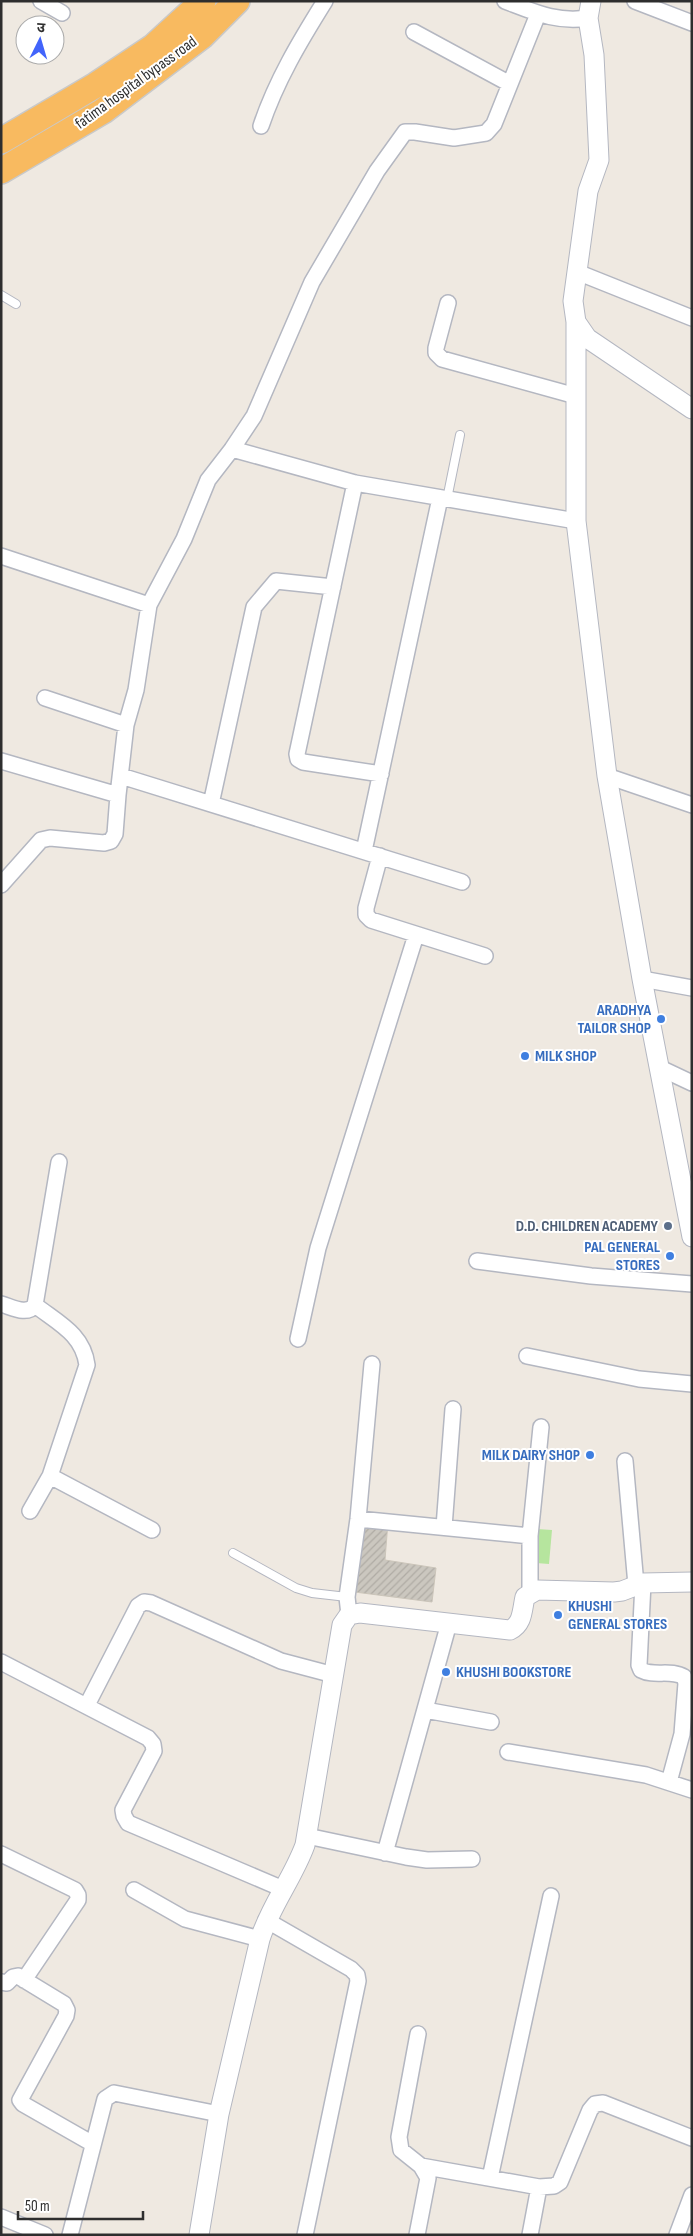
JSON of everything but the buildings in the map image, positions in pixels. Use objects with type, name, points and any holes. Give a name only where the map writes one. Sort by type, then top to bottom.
[{"type":"highway","name":"fatima hospital bypass road","points":[[1,171],[103,111],[210,28],[237,1]]},
{"type":"highway","name":"fatima hospital bypass road","points":[[2,140],[96,85],[137,58],[197,7]]},
{"type":"highway","points":[[197,7],[210,28]]},
{"type":"street","points":[[41,1],[62,13]]},
{"type":"street","points":[[262,126],[270,100],[305,33],[325,1]]},
{"type":"street","points":[[505,1],[538,14],[569,21],[590,9],[599,160],[588,191],[573,301],[576,322],[576,521],[607,776],[658,1067],[692,1237]]},
{"type":"street","points":[[634,1],[692,23]]},
{"type":"street","points":[[1,885],[41,840],[50,838],[104,843],[112,841],[115,834],[126,725],[136,690],[149,605],[184,540],[208,480],[254,416],[312,282],[377,171],[401,136],[405,132],[410,132],[454,138],[486,133],[494,124],[538,14]]},
{"type":"street","points":[[414,32],[510,84]]},
{"type":"street","points":[[577,272],[692,318]]},
{"type":"street","points":[[448,303],[436,348],[436,353],[442,359],[576,396]]},
{"type":"street","points":[[576,322],[588,338],[692,409]]},
{"type":"street","points":[[232,449],[355,483],[576,521]]},
{"type":"street","points":[[355,483],[297,754],[298,759],[303,762],[381,774]]},
{"type":"street","points":[[364,851],[443,499]]},
{"type":"street","points":[[1,556],[149,605]]},
{"type":"street","points":[[211,804],[254,606],[276,581],[333,587]]},
{"type":"street","points":[[45,698],[126,725]]},
{"type":"street","points":[[1,761],[118,795]]},
{"type":"street","points":[[121,776],[462,882]]},
{"type":"street","points":[[607,776],[692,805]]},
{"type":"street","points":[[380,856],[366,908],[366,915],[371,920],[485,956]]},
{"type":"street","points":[[298,1339],[318,1248],[416,935]]},
{"type":"street","points":[[642,979],[692,988]]},
{"type":"street","points":[[658,1067],[692,1082]]},
{"type":"street","points":[[1,1304],[26,1311],[31,1310],[35,1305],[59,1162]]},
{"type":"street","points":[[477,1261],[591,1276],[692,1284]]},
{"type":"street","points":[[30,1511],[50,1476],[87,1365],[86,1354],[75,1336],[35,1305]]},
{"type":"street","points":[[527,1356],[639,1379],[692,1384]]},
{"type":"street","points":[[349,1616],[347,1597],[358,1519],[372,1364]]},
{"type":"street","points":[[444,1527],[453,1409]]},
{"type":"street","points":[[530,1592],[530,1536],[541,1427]]},
{"type":"street","points":[[625,1461],[639,1584],[639,1665],[641,1670],[647,1673],[677,1673],[684,1676],[686,1683],[682,1734],[669,1782]]},
{"type":"street","points":[[50,1476],[152,1530]]},
{"type":"street","points":[[358,1519],[530,1536]]},
{"type":"street","points":[[198,2235],[219,2114],[260,1939],[266,1920],[282,1890],[296,1870],[307,1836],[342,1625],[349,1616],[360,1613],[510,1630],[517,1627],[520,1621],[525,1597],[530,1592],[537,1590],[614,1592],[639,1584],[692,1582]]},
{"type":"street","points":[[88,1706],[138,1606],[144,1602],[151,1603],[281,1661],[334,1675]]},
{"type":"street","points":[[385,1853],[450,1623]]},
{"type":"street","points":[[1,1662],[148,1738],[153,1744],[154,1751],[123,1810],[128,1822],[282,1890]]},
{"type":"street","points":[[425,1710],[492,1722]]},
{"type":"street","points":[[508,1752],[646,1775],[692,1790]]},
{"type":"street","points":[[307,1836],[427,1860],[472,1859]]},
{"type":"street","points":[[1,1854],[75,1890],[78,1895],[78,1900],[24,1980]]},
{"type":"street","points":[[134,1890],[184,1919],[260,1939]]},
{"type":"street","points":[[490,2178],[551,1896]]},
{"type":"street","points":[[266,1920],[351,1969],[357,1975],[358,1981],[305,2235]]},
{"type":"street","points":[[1,1982],[7,1983],[15,1976],[64,2004],[67,2010],[66,2016],[20,2100],[22,2104],[93,2144]]},
{"type":"street","points":[[418,2034],[398,2137],[401,2150],[421,2166],[428,2178],[418,2235]]},
{"type":"street","points":[[70,2235],[105,2099],[114,2093],[219,2114]]},
{"type":"street","points":[[421,2166],[539,2187],[554,2186],[560,2182],[590,2110],[595,2104],[604,2103],[692,2138]]},
{"type":"street","points":[[530,2235],[539,2187]]},
{"type":"street","points":[[677,2235],[692,2196]]},
{"type":"street","points":[[1,2217],[45,2235]]},
{"type":"lane","points":[[1,295],[16,304]]},
{"type":"lane","points":[[443,499],[460,435]]},
{"type":"lane","points":[[233,1553],[296,1588],[347,1597]]},
{"type":"green space","points":[[537,1529],[552,1530],[549,1564],[536,1563]]},
{"type":"place","name":"ARADHYA TAILOR SHOP","points":[[661,1019]]},
{"type":"place","name":"MILK SHOP","points":[[525,1056]]},
{"type":"place","name":"D.D. CHILDREN ACADEMY","points":[[668,1226]]},
{"type":"place","name":"PAL GENERAL STORES","points":[[670,1256]]},
{"type":"place","name":"MILK DAIRY SHOP","points":[[590,1455]]},
{"type":"place","name":"KHUSHI GENERAL STORES","points":[[558,1615]]},
{"type":"place","name":"KHUSHI BOOKSTORE","points":[[446,1672]]}]
